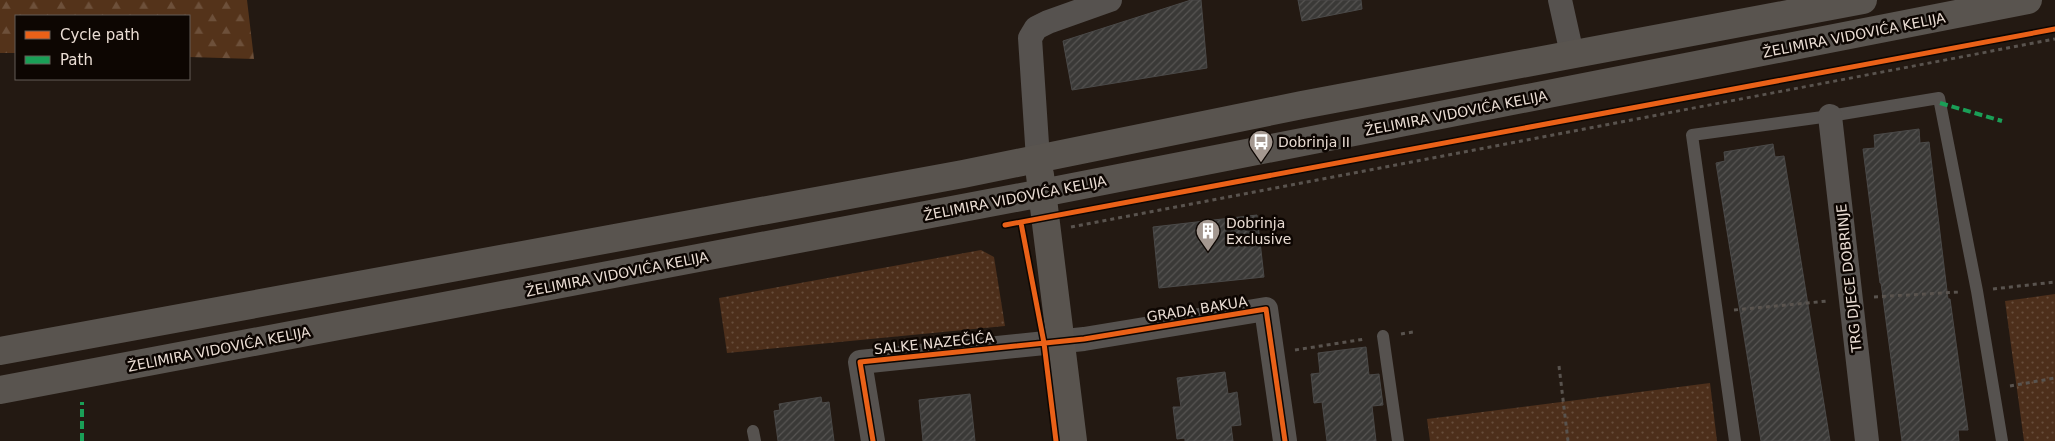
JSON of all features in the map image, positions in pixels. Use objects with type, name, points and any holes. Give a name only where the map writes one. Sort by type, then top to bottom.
[{"type":"main road","points":[[0,351],[1038,159],[1302,104],[1863,0]]},
{"type":"main road","name":"ŽELIMIRA VIDOVIĆA KELIJA","points":[[0,390],[1042,193],[2028,0]]},
{"type":"main road","points":[[1038,159],[1059,341],[1073,441]]},
{"type":"street","points":[[1038,159],[1030,38],[1036,28],[1048,22],[1110,0]]},
{"type":"street","points":[[1560,0],[1572,54]]},
{"type":"street","name":"TRG DJECE DOBRINJE","points":[[1830,116],[1867,441]]},
{"type":"street","name":"GRADA BAKUA","points":[[1059,341],[1266,310],[1285,441]]},
{"type":"street","name":"SALKE NAZEČIĆA","points":[[873,441],[860,362],[1059,341]]},
{"type":"lane","points":[[1735,441],[1692,135],[1830,116],[1940,98],[1977,291],[2002,441]]},
{"type":"lane","points":[[1383,336],[1398,441]]},
{"type":"path","points":[[1065,228],[2055,40]]},
{"type":"path","points":[[1272,353],[1413,332]]},
{"type":"path","points":[[1559,366],[1568,441]]},
{"type":"path","points":[[1992,389],[2055,378]]},
{"type":"shaded area","points":[[981,250],[994,257],[1005,326],[727,353],[719,298]]},
{"type":"shaded area","points":[[2055,294],[2055,441],[2024,441],[2005,301]]},
{"type":"shaded area","points":[[1710,383],[1717,441],[1430,441],[1427,419]]},
{"type":"green space","points":[[0,0],[247,0],[254,59],[190,57],[190,15],[15,15],[15,53],[0,53]]},
{"type":"building","points":[[1191,0],[1201,0],[1207,68],[1072,90],[1063,41]]},
{"type":"building","points":[[1298,0],[1361,0],[1362,9],[1302,21]]},
{"type":"building","points":[[1919,129],[1920,143],[1929,142],[1948,299],[1950,299],[1968,430],[1958,430],[1959,441],[1902,441],[1880,283],[1863,149],[1875,148],[1874,135]]},
{"type":"building","points":[[1773,144],[1775,157],[1784,156],[1830,441],[1761,441],[1716,163],[1725,161],[1724,152]]},
{"type":"building","name":"Dobrinja Exclusive","points":[[1257,215],[1264,277],[1159,288],[1153,227]]},
{"type":"building","points":[[1366,347],[1369,375],[1379,374],[1383,405],[1372,406],[1376,441],[1327,441],[1322,402],[1314,403],[1311,374],[1320,373],[1318,353]]},
{"type":"building","points":[[1225,372],[1228,394],[1237,392],[1241,425],[1231,426],[1233,441],[1185,441],[1185,438],[1177,439],[1173,407],[1181,407],[1177,378]]},
{"type":"building","points":[[970,394],[975,441],[923,441],[919,400]]},
{"type":"building","points":[[821,397],[822,403],[829,402],[834,441],[778,441],[774,411],[780,410],[779,404]]},
{"type":"marked path","points":[[1940,103],[2002,121]]},
{"type":"marked path","points":[[82,402],[82,441]]},
{"type":"cycle path","points":[[1005,225],[2055,29]]},
{"type":"cycle path","points":[[1021,223],[1044,343],[1056,441]]},
{"type":"cycle path","points":[[873,441],[860,362],[1084,339],[1266,309],[1285,441]]},
{"type":"place","name":"Dobrinja II","points":[[1261,163]]},
{"type":"place","name":"Dobrinja Exclusive","points":[[1208,252]]}]
